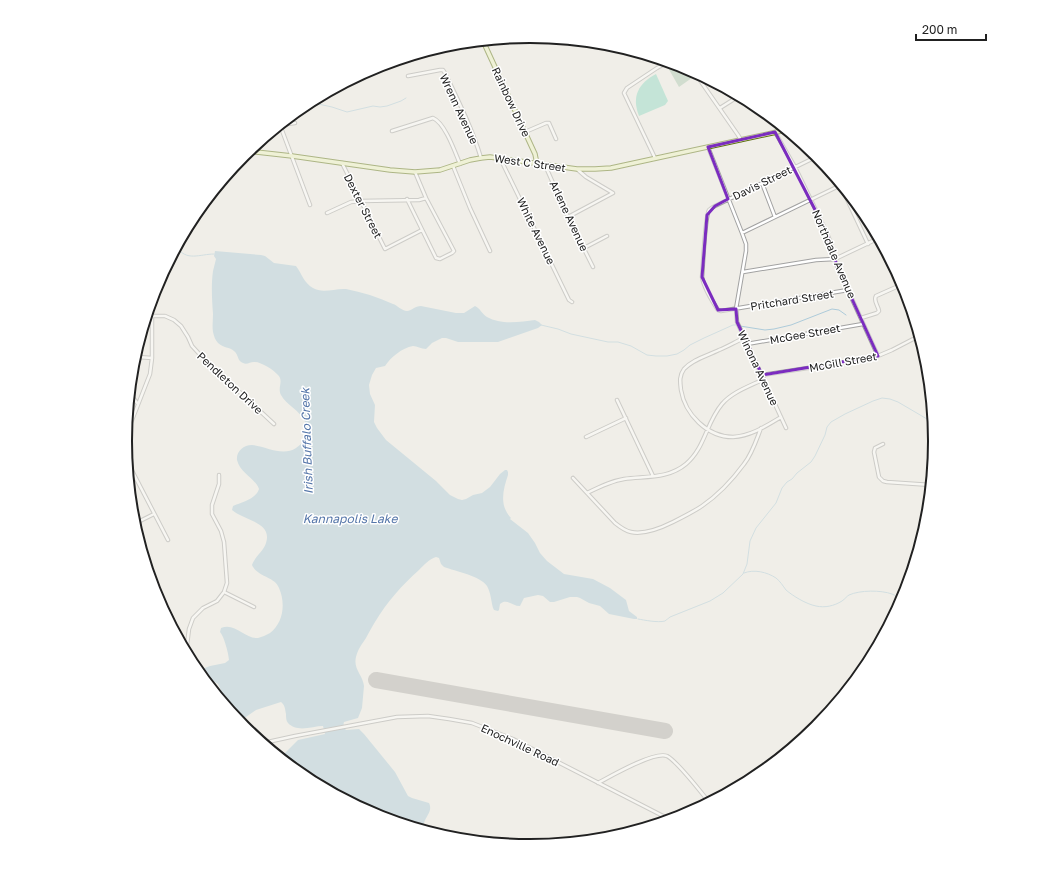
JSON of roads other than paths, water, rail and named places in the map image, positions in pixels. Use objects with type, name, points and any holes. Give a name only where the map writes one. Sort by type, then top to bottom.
[{"type":"main road","name":"Rainbow Drive","points":[[485,45],[535,154],[537,164]]},
{"type":"main road","name":"West C Street","points":[[257,152],[342,164],[415,172],[440,170],[480,158],[500,158],[577,169],[595,169],[611,168],[779,131]]},
{"type":"street","points":[[655,158],[624,93],[627,88],[662,65]]},
{"type":"street","name":"Wrenn Avenue","points":[[408,76],[440,70],[445,72],[477,144],[480,158]]},
{"type":"street","points":[[701,82],[741,140]]},
{"type":"street","points":[[720,108],[734,99]]},
{"type":"street","points":[[392,131],[433,118],[447,134],[460,164]]},
{"type":"street","points":[[290,124],[295,123]]},
{"type":"street","points":[[525,132],[549,123],[556,139]]},
{"type":"street","points":[[282,130],[310,205]]},
{"type":"street","name":"Northdale Avenue","points":[[775,132],[795,167],[829,238],[837,266],[878,356]]},
{"type":"street","name":"Winona Avenue","points":[[708,147],[746,244],[743,272],[736,309],[737,322],[786,428]]},
{"type":"street","name":"White Avenue","points":[[500,158],[569,300],[572,302]]},
{"type":"street","name":"Davis Street","points":[[736,309],[718,310],[703,282],[702,277],[707,215],[715,206],[811,160]]},
{"type":"street","name":"Dexter Street","points":[[342,164],[385,249],[422,230]]},
{"type":"street","name":"Arlene Avenue","points":[[545,165],[568,217],[593,267]]},
{"type":"street","points":[[453,166],[490,251]]},
{"type":"street","points":[[568,217],[613,193],[586,177],[577,169]]},
{"type":"street","points":[[407,199],[436,258],[444,258],[452,253],[454,251],[426,198],[415,172]]},
{"type":"street","points":[[762,183],[775,217]]},
{"type":"street","points":[[742,233],[836,187]]},
{"type":"street","points":[[327,213],[352,202],[407,199],[419,200],[426,198]]},
{"type":"street","points":[[850,204],[868,244]]},
{"type":"street","points":[[584,248],[607,236]]},
{"type":"street","points":[[743,272],[816,260],[835,259],[874,241]]},
{"type":"street","points":[[861,318],[877,313],[878,308],[874,298],[897,287]]},
{"type":"street","name":"Pritchard Street","points":[[736,309],[848,290]]},
{"type":"street","name":"Pendleton Drive","points":[[152,316],[165,316],[174,320],[181,326],[192,346],[274,424]]},
{"type":"street","points":[[133,418],[150,374],[152,358],[152,317]]},
{"type":"street","name":"McGee Street","points":[[747,344],[863,324]]},
{"type":"street","points":[[744,338],[690,363],[685,368],[680,375],[680,383],[681,392],[686,406],[692,416],[708,430],[733,437],[749,434],[781,417]]},
{"type":"street","name":"McGill Street","points":[[762,376],[878,356],[914,338]]},
{"type":"street","points":[[141,357],[152,358]]},
{"type":"street","points":[[587,493],[623,479],[665,475],[676,471],[685,465],[701,447],[715,413],[722,404],[730,397],[764,379]]},
{"type":"street","points":[[134,400],[138,405]]},
{"type":"street","points":[[617,400],[653,476]]},
{"type":"street","points":[[586,437],[626,418]]},
{"type":"street","points":[[574,478],[615,524],[621,528],[631,532],[639,532],[661,528],[704,505],[724,487],[750,456],[761,428]]},
{"type":"street","points":[[883,444],[875,448],[874,452],[877,474],[880,479],[887,482],[926,485]]},
{"type":"street","points":[[134,474],[168,540]]},
{"type":"street","points":[[187,643],[189,629],[193,618],[203,608],[216,601],[224,592],[227,583],[224,542],[221,531],[212,514],[212,505],[219,484],[219,475]]},
{"type":"street","points":[[140,521],[154,514]]},
{"type":"street","points":[[224,592],[254,607]]},
{"type":"street","name":"Enochville Road","points":[[270,742],[397,717],[428,716],[472,723],[513,739],[663,816]]},
{"type":"street","points":[[598,783],[640,762],[656,756],[666,756],[675,763],[706,798]]},
{"type":"water","name":"Kannapolis Lake","points":[[215,251],[265,256],[274,263],[296,266],[307,284],[317,290],[325,291],[346,289],[382,299],[405,311],[421,306],[456,313],[464,313],[475,306],[485,316],[492,320],[504,322],[523,322],[535,320],[542,325],[538,328],[498,342],[458,342],[442,338],[432,343],[426,349],[413,346],[401,351],[390,359],[385,366],[376,368],[372,375],[369,385],[370,394],[375,405],[374,422],[386,440],[436,481],[450,495],[458,499],[466,499],[473,495],[482,493],[490,487],[500,474],[507,470],[508,475],[503,503],[511,518],[510,519],[528,533],[540,553],[547,561],[564,574],[593,579],[610,588],[626,600],[629,611],[637,617],[637,619],[609,614],[600,606],[589,603],[577,597],[570,597],[550,602],[543,596],[538,595],[524,598],[520,606],[503,602],[500,604],[498,611],[494,610],[489,591],[484,582],[467,574],[444,567],[439,558],[436,557],[427,562],[395,594],[375,622],[360,647],[355,661],[364,686],[362,708],[358,718],[344,722],[346,730],[359,729],[364,734],[395,772],[408,796],[429,803],[430,811],[424,824],[378,809],[331,786],[309,772],[284,754],[298,740],[325,734],[323,726],[296,728],[292,726],[287,721],[285,707],[281,702],[256,710],[245,718],[222,692],[218,684],[213,682],[204,668],[225,663],[229,660],[226,646],[220,632],[221,628],[231,627],[253,638],[262,637],[270,633],[278,624],[283,607],[281,594],[277,584],[258,572],[252,565],[266,543],[267,536],[265,530],[256,522],[232,510],[233,506],[252,498],[259,489],[239,465],[237,460],[238,454],[249,445],[280,451],[291,450],[302,442],[305,438],[306,431],[306,424],[303,418],[283,399],[281,395],[280,377],[267,366],[260,363],[254,362],[246,364],[241,362],[234,351],[220,345],[215,339],[213,330],[212,292],[213,271],[216,259],[214,256]]},
{"type":"waterway","points":[[318,104],[347,112],[373,106],[387,106],[406,98]]},
{"type":"waterway","name":"Irish Buffalo Creek","points":[[180,251],[189,256],[214,254]]},
{"type":"waterway","points":[[740,326],[765,330],[774,329],[791,325],[832,309],[839,310],[846,315]]},
{"type":"waterway","points":[[541,325],[571,334],[608,342],[618,342],[631,346],[647,355],[656,356],[677,354],[704,338],[733,325],[737,325]]},
{"type":"waterway","points":[[638,619],[655,622],[665,621],[670,617],[710,601],[723,593],[743,574],[747,564],[750,541],[756,528],[776,503],[782,488],[811,462],[825,435],[827,427],[831,422],[845,414],[882,398],[898,402],[927,419]]},
{"type":"waterway","points":[[744,573],[756,571],[769,574],[777,579],[792,595],[804,602],[816,606],[826,607],[833,605],[842,601],[849,595],[865,591],[876,591],[896,596]]}]
